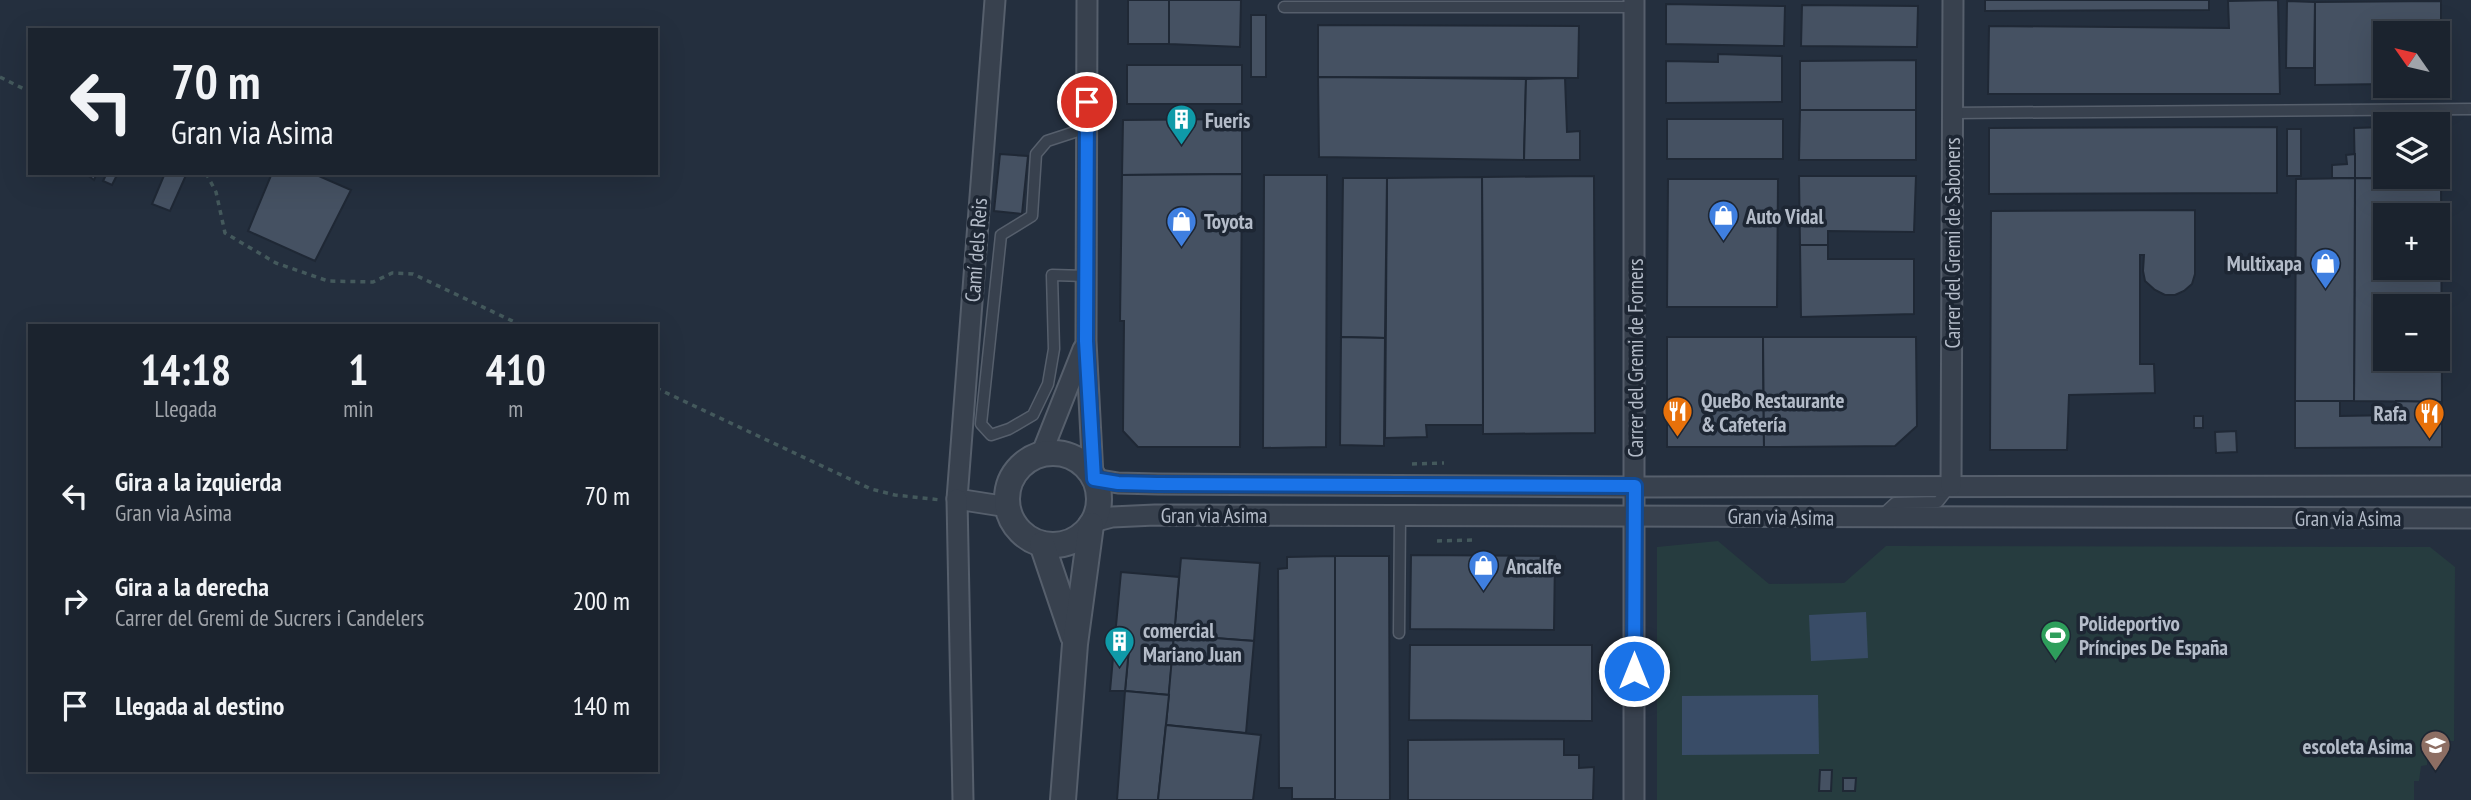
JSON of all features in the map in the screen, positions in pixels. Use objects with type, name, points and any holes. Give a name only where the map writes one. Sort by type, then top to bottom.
[{"type":"street","name":"Camí dels Reis","points":[[963,800],[957,499],[995,0]]},
{"type":"street","points":[[1063,800],[1075,644],[1092,524],[1099,500],[1093,477],[1086,341],[1087,0]]},
{"type":"street","name":"Carrer del Gremi de Saboners","points":[[1951,486],[1953,0]]},
{"type":"street","name":"Carrer del Gremi de Forners","points":[[1633,800],[1634,3]]},
{"type":"street","points":[[1041,455],[1086,341]]},
{"type":"street","points":[[1092,524],[1082,535],[1069,542],[1042,544],[1030,539],[1012,520],[1007,494],[1018,470],[1028,460],[1041,455],[1056,453],[1070,456],[1083,464],[1093,477]]},
{"type":"street","name":"Gran via Asima","points":[[1093,477],[1118,483],[2471,486]]},
{"type":"street","points":[[957,499],[1008,507]]},
{"type":"street","name":"Gran via Asima","points":[[1092,524],[1112,517],[1155,515],[2471,518]]},
{"type":"street","points":[[1042,544],[1075,644]]},
{"type":"lane","points":[[1284,7],[1634,3]]},
{"type":"lane","points":[[1952,113],[2471,109]]},
{"type":"lane","points":[[1086,276],[1052,275],[1054,349],[1048,384],[1033,415],[1009,429],[991,435],[981,424],[1002,235],[1032,216],[1036,155],[1047,141],[1087,128]]},
{"type":"lane","points":[[1879,518],[1895,503],[1938,502],[1951,486]]},
{"type":"lane","points":[[1399,633],[1400,516]]},
{"type":"path","points":[[0,76],[28,91]]},
{"type":"path","points":[[207,175],[216,192],[225,233],[276,262],[327,281],[373,282],[392,273],[413,274],[519,324]]},
{"type":"path","points":[[658,389],[871,489],[934,501],[957,499]]},
{"type":"path","points":[[1412,464],[1444,463]]},
{"type":"path","points":[[1437,541],[1473,540]]},
{"type":"green space","name":"Polideportivo Príncipes De España","points":[[1718,541],[1769,584],[1844,583],[1886,546],[2430,547],[2455,567],[2454,741],[2428,742],[2427,765],[2421,766],[2419,781],[2414,781],[2414,800],[1657,800],[1657,547]]},
{"type":"water","points":[[1866,612],[1868,658],[1811,661],[1809,615]]},
{"type":"water","points":[[1818,695],[1819,754],[1682,755],[1682,696]]},
{"type":"building","points":[[1128,0],[1169,0],[1169,44],[1128,44]]},
{"type":"building","points":[[1169,0],[1241,0],[1240,47],[1169,44]]},
{"type":"building","points":[[1985,0],[2209,0],[2209,10],[1985,11]]},
{"type":"building","points":[[2278,0],[2280,94],[1988,94],[1989,26],[2229,28],[2228,1]]},
{"type":"building","points":[[2287,1],[2315,2],[2314,68],[2286,68]]},
{"type":"building","points":[[2441,1],[2441,21],[2373,21],[2373,84],[2315,85],[2315,2]]},
{"type":"building","points":[[1666,4],[1785,6],[1784,46],[1666,44]]},
{"type":"building","points":[[1802,5],[1918,6],[1917,47],[1801,46]]},
{"type":"building","points":[[1251,15],[1266,15],[1266,77],[1251,77]]},
{"type":"building","points":[[1318,25],[1579,26],[1578,78],[1318,77]]},
{"type":"building","points":[[1718,54],[1782,56],[1782,102],[1666,103],[1666,61],[1718,62]]},
{"type":"building","points":[[1916,60],[1916,110],[1800,110],[1800,61]]},
{"type":"building","points":[[1127,65],[1242,65],[1242,104],[1127,104]]},
{"type":"building","points":[[1318,77],[1526,79],[1524,160],[1319,157]]},
{"type":"building","points":[[1565,78],[1567,132],[1580,131],[1580,160],[1524,160],[1526,79]]},
{"type":"building","points":[[1800,110],[1916,110],[1916,160],[1799,160]]},
{"type":"building","name":"Fueris","points":[[1242,119],[1242,174],[1122,175],[1123,120]]},
{"type":"building","points":[[1667,119],[1783,119],[1783,159],[1667,159]]},
{"type":"building","points":[[2277,127],[2277,193],[1989,194],[1989,128]]},
{"type":"building","points":[[2373,127],[2373,178],[2355,178],[2354,128]]},
{"type":"building","points":[[2287,129],[2301,129],[2301,176],[2287,176]]},
{"type":"building","points":[[1000,154],[1028,156],[1022,214],[994,211]]},
{"type":"building","points":[[2355,154],[2355,178],[2332,178],[2332,165],[2347,164],[2346,155]]},
{"type":"building","name":"Toyota","points":[[1242,174],[1240,447],[1138,447],[1123,431],[1124,321],[1120,321],[1122,175]]},
{"type":"building","points":[[106,175],[117,175],[112,185],[103,181]]},
{"type":"building","points":[[164,175],[186,175],[170,211],[152,204]]},
{"type":"building","points":[[271,175],[317,175],[351,190],[315,261],[248,231]]},
{"type":"building","points":[[1264,175],[1327,175],[1326,447],[1263,448]]},
{"type":"building","points":[[1594,176],[1595,433],[1483,434],[1482,177]]},
{"type":"building","points":[[1799,176],[1916,176],[1914,232],[1828,231],[1828,245],[1800,245]]},
{"type":"building","points":[[1482,177],[1483,425],[1426,425],[1427,437],[1385,438],[1387,178]]},
{"type":"building","points":[[1343,178],[1387,178],[1385,338],[1341,337]]},
{"type":"building","points":[[2355,178],[2373,178],[2373,189],[2441,189],[2441,203],[2373,203],[2373,280],[2441,280],[2442,294],[2373,294],[2373,371],[2442,371],[2442,402],[2354,401]]},
{"type":"building","name":"Multixapa","points":[[2355,178],[2354,401],[2295,401],[2296,179]]},
{"type":"building","name":"Auto Vidal","points":[[1668,179],[1778,179],[1777,307],[1667,307]]},
{"type":"building","points":[[2195,210],[2195,274],[2192,284],[2184,291],[2165,295],[2155,290],[2145,281],[2144,255],[2140,255],[2140,364],[2154,364],[2155,393],[2069,395],[2067,450],[1990,450],[1991,211]]},
{"type":"building","points":[[1800,245],[1828,245],[1828,259],[1914,259],[1914,314],[1801,317]]},
{"type":"building","points":[[1341,337],[1385,338],[1384,446],[1340,445]]},
{"type":"building","points":[[1667,337],[1763,337],[1764,447],[1667,447]]},
{"type":"building","points":[[1763,337],[1916,337],[1917,426],[1895,446],[1764,447]]},
{"type":"building","points":[[2295,401],[2340,401],[2340,416],[2395,415],[2396,401],[2442,402],[2442,447],[2295,448]]},
{"type":"building","points":[[2194,416],[2203,416],[2203,428],[2194,428]]},
{"type":"building","points":[[2236,431],[2237,452],[2216,453],[2215,432]]},
{"type":"building","name":"Ancalfe","points":[[1411,555],[1555,556],[1554,630],[1410,629]]},
{"type":"building","points":[[1335,556],[1335,799],[1292,799],[1292,788],[1279,788],[1278,569],[1287,568],[1287,557]]},
{"type":"building","points":[[1335,556],[1389,556],[1390,800],[1335,800]]},
{"type":"building","points":[[1181,558],[1260,563],[1254,641],[1174,635]]},
{"type":"building","points":[[1121,572],[1179,577],[1169,695],[1125,691],[1129,648],[1114,647]]},
{"type":"building","points":[[1174,635],[1254,641],[1246,733],[1166,725]]},
{"type":"building","points":[[1410,645],[1592,645],[1592,721],[1409,720]]},
{"type":"building","name":"comercial Mariano Juan","points":[[1114,647],[1129,648],[1125,691],[1110,691]]},
{"type":"building","points":[[1125,691],[1169,695],[1158,800],[1117,800]]},
{"type":"building","points":[[1166,725],[1261,735],[1253,800],[1158,800]]},
{"type":"building","points":[[1564,739],[1564,755],[1579,755],[1579,768],[1594,767],[1593,800],[1408,800],[1408,740]]},
{"type":"building","points":[[1820,770],[1832,770],[1831,791],[1819,791]]},
{"type":"building","points":[[1843,778],[1856,778],[1855,791],[1843,791]]},
{"type":"place","name":"Fueris","points":[[1182,147]]},
{"type":"place","name":"Auto Vidal","points":[[1723,243]]},
{"type":"place","name":"Toyota","points":[[1181,248]]},
{"type":"place","name":"Multixapa","points":[[2325,290]]},
{"type":"place","name":"QueBo Restaurante & Cafetería","points":[[1678,439]]},
{"type":"place","name":"Rafa","points":[[2430,440]]},
{"type":"place","name":"Ancalfe","points":[[1483,593]]},
{"type":"place","name":"Polideportivo Príncipes De España","points":[[2056,662]]},
{"type":"place","name":"comercial Mariano Juan","points":[[1120,669]]},
{"type":"place","name":"escoleta Asima","points":[[2436,773]]},
{"type":"route","points":[[1087,102],[1086,341],[1094,479],[1157,484],[1635,486],[1634,671]]}]
